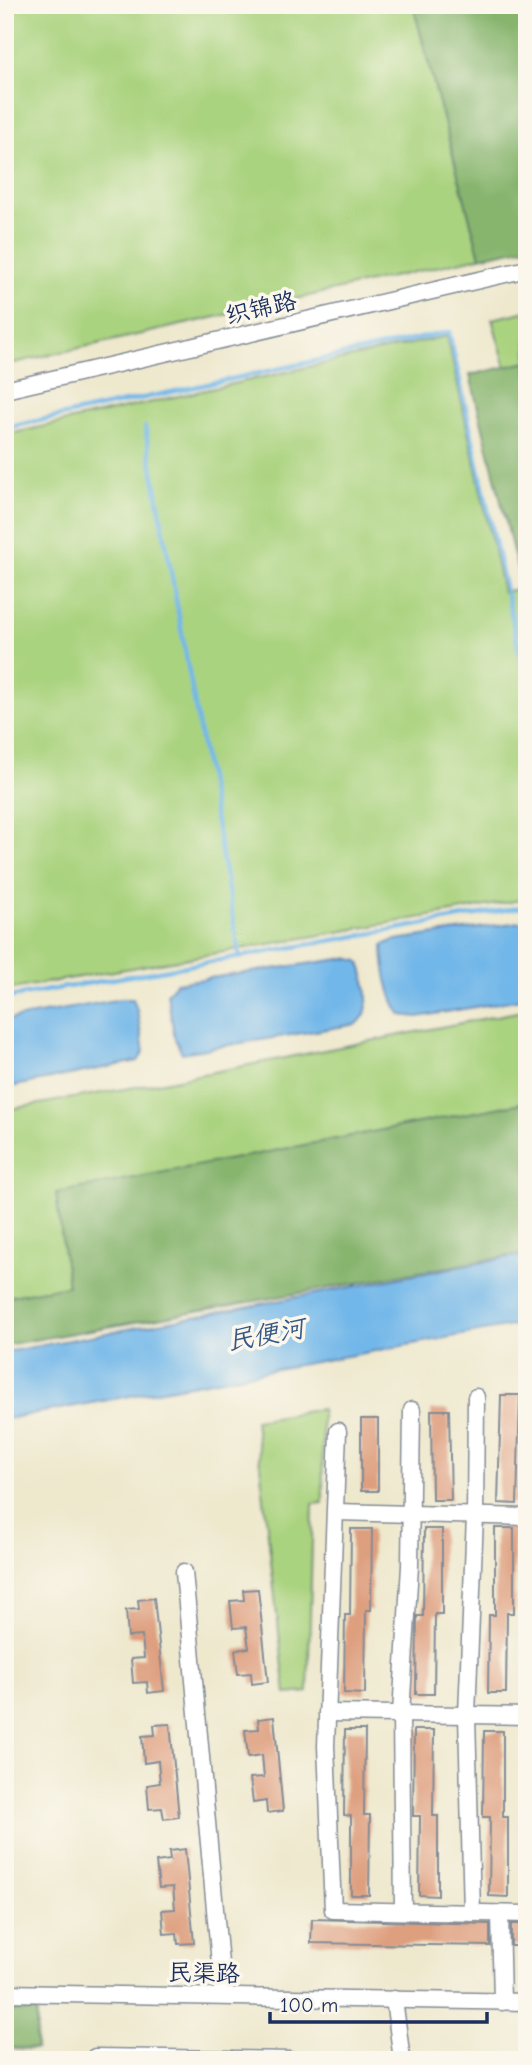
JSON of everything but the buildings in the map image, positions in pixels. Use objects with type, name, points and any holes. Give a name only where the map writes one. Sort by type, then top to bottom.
[{"type":"street","name":"织锦路","points":[[5,390],[527,270]]},
{"type":"street","points":[[472,1913],[467,1715],[475,1516],[476,1397]]},
{"type":"street","points":[[403,1911],[401,1714],[412,1514],[412,1410]]},
{"type":"street","points":[[338,1431],[326,1746],[332,1910],[527,1914]]},
{"type":"street","points":[[336,1512],[527,1517]]},
{"type":"street","points":[[184,1572],[223,1996]]},
{"type":"street","points":[[327,1713],[527,1716]]},
{"type":"street","points":[[500,1914],[502,2002]]},
{"type":"street","name":"民渠路","points":[[5,1993],[527,2002]]},
{"type":"street","points":[[394,1999],[402,2060]]},
{"type":"street","points":[[96,2060],[95,2057],[289,2060]]},
{"type":"green space","points":[[5,5],[413,5],[480,257],[5,365]]},
{"type":"green space","points":[[413,5],[527,5],[527,247],[480,257]]},
{"type":"green space","points":[[527,311],[527,362],[506,367],[492,319]]},
{"type":"green space","points":[[447,336],[503,592],[527,587],[527,899],[5,990],[5,435]]},
{"type":"green space","points":[[527,362],[527,587],[522,588],[470,375]]},
{"type":"green space","points":[[527,1010],[527,1102],[57,1193],[68,1286],[5,1297],[5,1110],[158,1083]]},
{"type":"green space","points":[[527,1102],[527,1253],[5,1345],[5,1297],[68,1286],[56,1193]]},
{"type":"green space","points":[[322,1409],[323,1503],[313,1504],[308,1692],[286,1694],[255,1420]]},
{"type":"green space","points":[[5,2010],[37,2011],[36,2049],[5,2048]]},
{"type":"water","points":[[527,921],[527,998],[418,1017],[401,1015],[393,1001],[388,982],[383,945],[396,940]]},
{"type":"water","points":[[347,958],[359,961],[366,987],[366,1008],[357,1024],[182,1053],[175,1039],[167,994],[176,983]]},
{"type":"water","points":[[133,999],[137,1010],[144,1052],[138,1061],[5,1088],[5,1020]]},
{"type":"water","name":"民便河","points":[[527,1254],[527,1323],[5,1419],[5,1352]]},
{"type":"waterway","points":[[5,428],[449,332],[527,687]]},
{"type":"waterway","points":[[145,427],[240,957]]},
{"type":"waterway","points":[[5,998],[527,906]]}]
